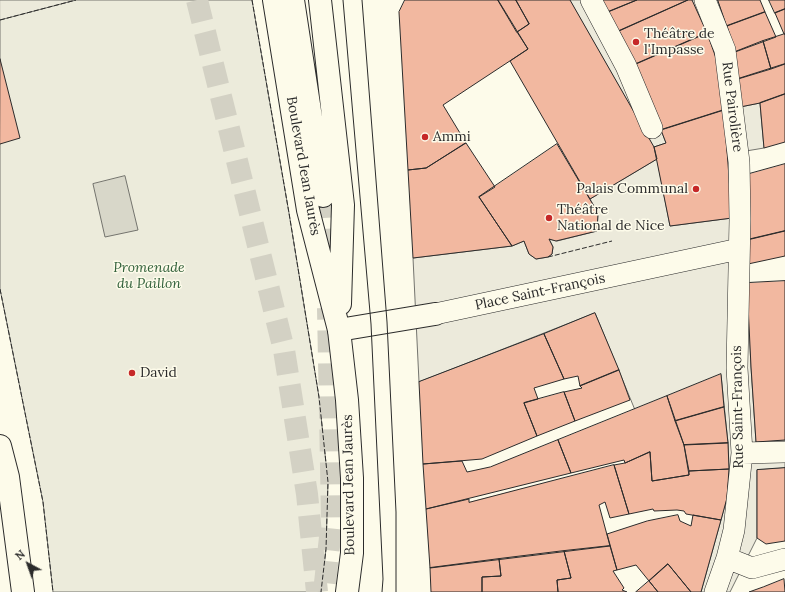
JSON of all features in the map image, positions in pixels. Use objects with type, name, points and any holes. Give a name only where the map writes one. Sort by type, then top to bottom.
[{"type":"main road","name":"Boulevard Jean Jaurès","points":[[274,0],[308,210],[339,330],[347,400],[352,478],[352,553],[347,592]]},
{"type":"main road","points":[[293,0],[323,196]]},
{"type":"main road","name":"Boulevard Jean Jaurès","points":[[320,0],[343,205],[339,330]]},
{"type":"main road","name":"Place Saint-François","points":[[339,330],[435,314]]},
{"type":"main road","points":[[0,446],[8,477],[23,592]]},
{"type":"street","points":[[591,0],[626,66],[652,128]]},
{"type":"street","name":"Rue Pairolière","points":[[705,0],[725,50],[739,162],[740,219]]},
{"type":"street","name":"Rue Saint-François","points":[[715,592],[727,558],[734,530],[742,453],[736,368],[740,219]]},
{"type":"street","name":"Place Saint-François","points":[[435,314],[739,249]]},
{"type":"street","points":[[742,453],[785,452]]},
{"type":"street","points":[[727,558],[752,568],[785,559]]},
{"type":"green space","name":"Promenade du Paillon","points":[[76,0],[252,0],[319,397],[328,482],[326,549],[321,592],[53,592],[43,502],[0,289],[0,20]]},
{"type":"shaded area","points":[[0,0],[76,0],[0,20]]},
{"type":"shaded area","points":[[570,0],[601,0],[636,64],[666,143],[654,147]]},
{"type":"shaded area","points":[[692,0],[718,0],[735,52],[740,107],[760,103],[764,148],[746,151],[747,283],[756,442],[785,440],[785,468],[757,470],[757,538],[730,592],[701,592],[727,498],[729,469],[728,443],[721,375],[635,410],[595,313],[419,382],[413,258],[512,246],[524,241],[529,254],[536,259],[548,257],[552,254],[553,247],[549,239],[557,241],[597,231],[598,213],[590,199],[657,159],[670,226],[732,218],[716,58],[707,33]]},
{"type":"shaded area","points":[[125,176],[138,230],[105,237],[93,184]]},
{"type":"building","points":[[405,0],[498,0],[528,49],[443,105],[466,143],[426,168],[408,170],[399,12]]},
{"type":"building","points":[[498,0],[516,0],[529,24],[517,32]]},
{"type":"building","points":[[516,0],[570,0],[654,147],[657,159],[590,199],[510,61],[528,49],[517,32],[529,24]]},
{"type":"building","points":[[601,0],[637,0],[608,12]]},
{"type":"building","points":[[637,0],[688,0],[619,31],[608,12]]},
{"type":"building","points":[[688,0],[692,0],[707,33],[636,64],[619,31]]},
{"type":"building","points":[[718,0],[760,0],[765,12],[727,26]]},
{"type":"building","points":[[769,0],[785,0],[785,9],[775,13]]},
{"type":"building","points":[[785,9],[785,34],[784,34],[775,13]]},
{"type":"building","points":[[765,12],[776,37],[735,52],[727,26]]},
{"type":"building","points":[[707,33],[716,58],[724,110],[661,130],[636,64]]},
{"type":"building","points":[[784,34],[785,64],[771,69],[763,41]]},
{"type":"building","points":[[763,41],[771,69],[738,79],[735,52]]},
{"type":"building","points":[[0,59],[20,138],[0,144]]},
{"type":"building","points":[[785,64],[785,94],[760,103],[740,107],[738,79]]},
{"type":"building","points":[[785,94],[785,142],[764,148],[760,103]]},
{"type":"building","name":"Palais Communal","points":[[724,110],[732,218],[670,226],[654,147],[666,143],[661,130]]},
{"type":"building","points":[[466,143],[495,187],[479,197],[512,246],[413,258],[408,170],[426,168]]},
{"type":"building","points":[[557,144],[598,213],[597,231],[556,241],[549,239],[553,247],[552,254],[548,257],[536,259],[529,254],[524,241],[512,246],[479,197]]},
{"type":"building","points":[[785,164],[785,231],[747,240],[749,174]]},
{"type":"building","points":[[785,231],[785,256],[748,264],[747,240]]},
{"type":"building","points":[[785,281],[785,440],[756,442],[747,283]]},
{"type":"building","points":[[595,313],[619,370],[580,386],[578,376],[564,379],[544,334]]},
{"type":"building","points":[[544,334],[564,379],[534,388],[538,399],[524,403],[537,436],[482,459],[423,464],[419,382]]},
{"type":"building","points":[[619,370],[630,400],[575,421],[564,392],[582,388],[580,386]]},
{"type":"building","points":[[721,374],[724,407],[675,421],[667,396]]},
{"type":"building","points":[[564,392],[575,421],[537,436],[524,403]]},
{"type":"building","points":[[667,396],[684,445],[689,475],[652,481],[650,452],[625,463],[624,460],[571,473],[558,440]]},
{"type":"building","points":[[724,407],[728,443],[684,445],[675,421]]},
{"type":"building","points":[[558,440],[571,473],[426,509],[423,464],[462,461],[467,472],[490,467]]},
{"type":"building","points":[[728,443],[729,469],[689,471],[684,445]]},
{"type":"building","points":[[650,452],[652,481],[689,475],[689,471],[729,469],[727,498],[721,520],[686,514],[684,511],[677,510],[654,511],[653,509],[629,514],[614,465],[625,463]]},
{"type":"building","points":[[614,465],[629,514],[610,518],[605,502],[599,505],[610,546],[430,568],[426,509],[469,499],[469,502]]},
{"type":"building","points":[[785,468],[785,541],[766,544],[757,538],[757,470]]},
{"type":"building","points":[[678,515],[680,521],[691,526],[693,515],[721,520],[701,592],[691,592],[668,564],[649,581],[636,565],[617,570],[607,534],[647,521]]},
{"type":"building","points":[[610,546],[617,570],[613,571],[624,588],[622,590],[627,592],[558,592],[557,580],[571,578],[564,551]]},
{"type":"building","points":[[564,551],[571,578],[557,580],[558,592],[482,592],[482,577],[501,576],[499,559]]},
{"type":"building","points":[[499,559],[501,576],[482,577],[482,592],[431,592],[430,568]]},
{"type":"building","points":[[668,564],[691,592],[658,592],[649,581]]},
{"type":"building","points":[[784,579],[785,592],[749,592],[763,587]]},
{"type":"building","points":[[649,581],[658,592],[636,592]]},
{"type":"tunnel","points":[[197,0],[284,350],[307,494],[317,592]]},
{"type":"tunnel","points":[[323,196],[327,261]]},
{"type":"tunnel","points":[[325,583],[332,519],[328,308]]},
{"type":"tram line","points":[[343,0],[371,324],[383,579],[382,592]]},
{"type":"tram line","points":[[362,0],[387,322],[396,512],[396,592]]},
{"type":"fence","points":[[0,20],[76,0]]},
{"type":"fence","points":[[252,0],[319,397],[328,482],[326,549],[321,592]]},
{"type":"fence","points":[[548,257],[612,241]]},
{"type":"fence","points":[[0,289],[43,502],[53,592]]},
{"type":"place","name":"Théâtre de l'Impasse","points":[[636,42]]},
{"type":"place","name":"Ammi","points":[[425,137]]},
{"type":"place","name":"Palais Communal","points":[[696,189]]},
{"type":"place","name":"Théâtre National de Nice","points":[[549,218]]},
{"type":"place","name":"David","points":[[132,373]]}]
